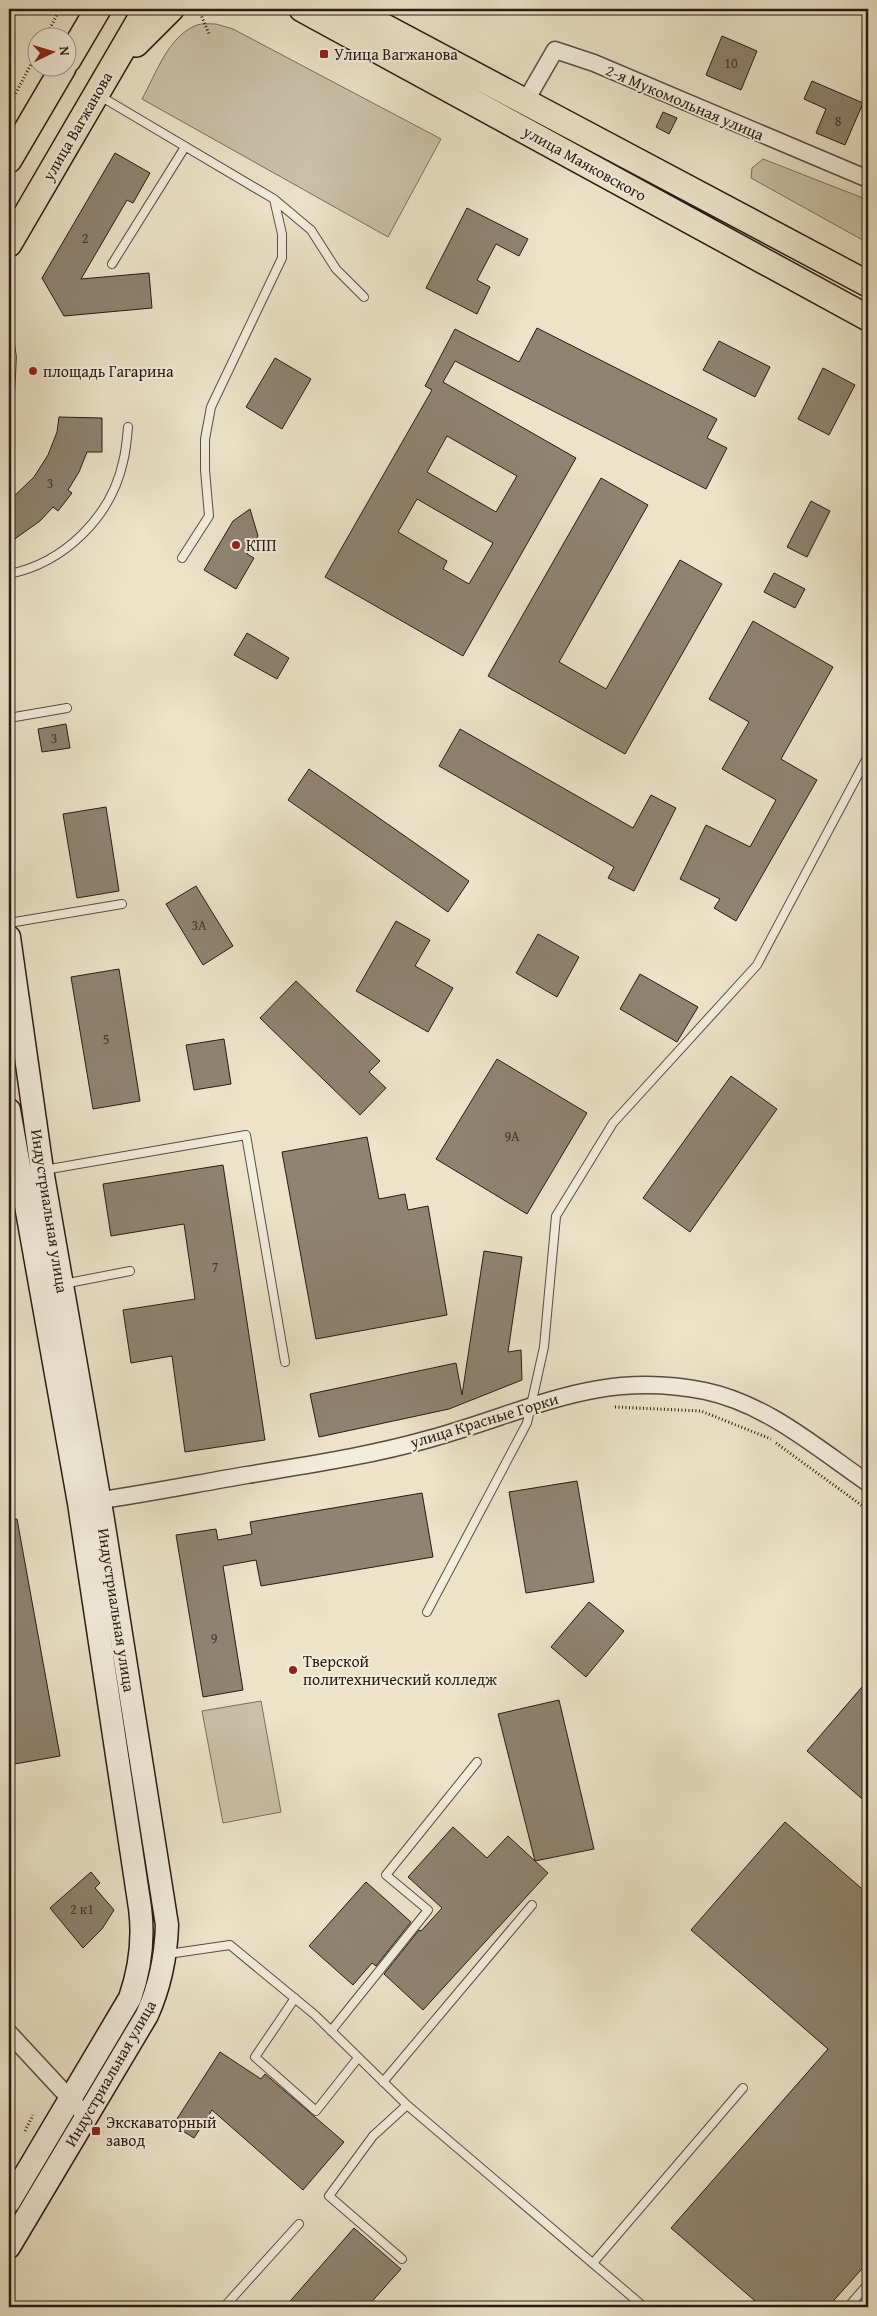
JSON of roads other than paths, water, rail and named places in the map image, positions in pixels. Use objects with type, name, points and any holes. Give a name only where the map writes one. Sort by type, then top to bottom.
[{"type":"main road","points":[[78,43],[98,9]]},
{"type":"main road","name":"улица Вагжанова","points":[[9,244],[146,9]]},
{"type":"main road","points":[[108,73],[171,9]]},
{"type":"main road","name":"улица Маяковского","points":[[302,9],[868,318]]},
{"type":"main road","name":"улица Маяковского","points":[[351,9],[868,284]]},
{"type":"main road","points":[[9,160],[57,78]]},
{"type":"street","name":"2-я Мукомольная улица","points":[[524,102],[555,50],[594,63],[868,179]]},
{"type":"street","name":"Индустриальная улица","points":[[9,937],[42,1170],[62,1284],[142,1932],[153,1955],[158,1985],[147,2015],[9,2247]]},
{"type":"street","name":"Индустриальная улица","points":[[9,1110],[89,1502]]},
{"type":"street","name":"улица Красные Горки","points":[[89,1502],[327,1462],[410,1444],[532,1406],[601,1387],[636,1384],[672,1386],[707,1392],[741,1402],[773,1417],[868,1484]]},
{"type":"street","name":"Индустриальная улица","points":[[9,2202],[130,1998],[153,1955]]},
{"type":"street","points":[[9,2033],[86,2116]]},
{"type":"lane","points":[[96,94],[274,199],[311,230],[336,269],[364,297]]},
{"type":"lane","points":[[112,264],[185,147]]},
{"type":"lane","points":[[182,558],[209,516],[204,470],[205,439],[211,408],[282,258],[282,234],[274,199]]},
{"type":"lane","points":[[9,339],[12,357],[9,412]]},
{"type":"lane","points":[[9,574],[26,570],[48,561],[71,546],[95,521],[117,481],[123,462],[128,428]]},
{"type":"lane","points":[[9,718],[67,708]]},
{"type":"lane","points":[[427,1612],[527,1423],[544,1347],[556,1216],[612,1123],[757,965],[868,756]]},
{"type":"lane","points":[[9,923],[122,904]]},
{"type":"lane","points":[[42,1170],[246,1135],[285,1362]]},
{"type":"lane","points":[[62,1284],[130,1271]]},
{"type":"lane","points":[[331,2031],[428,1910],[386,1875],[477,1762]]},
{"type":"lane","points":[[383,2082],[532,1905]]},
{"type":"lane","points":[[153,1955],[230,1945],[295,1998],[407,2105],[644,2307]]},
{"type":"lane","points":[[295,1998],[255,2057],[316,2111],[358,2058]]},
{"type":"lane","points":[[593,2263],[743,2088]]},
{"type":"lane","points":[[402,2259],[329,2196],[372,2136],[407,2105]]},
{"type":"lane","points":[[224,2307],[299,2224]]},
{"type":"lane","points":[[848,2307],[868,2284]]},
{"type":"place","name":"Улица Вагжанова","points":[[324,54]]},
{"type":"place","name":"площадь Гагарина","points":[[33,371]]},
{"type":"place","name":"КПП","points":[[236,545]]},
{"type":"place","name":"Тверской политехнический колледж","points":[[293,1670]]},
{"type":"place","name":"Экскаваторный завод","points":[[96,2131]]}]
